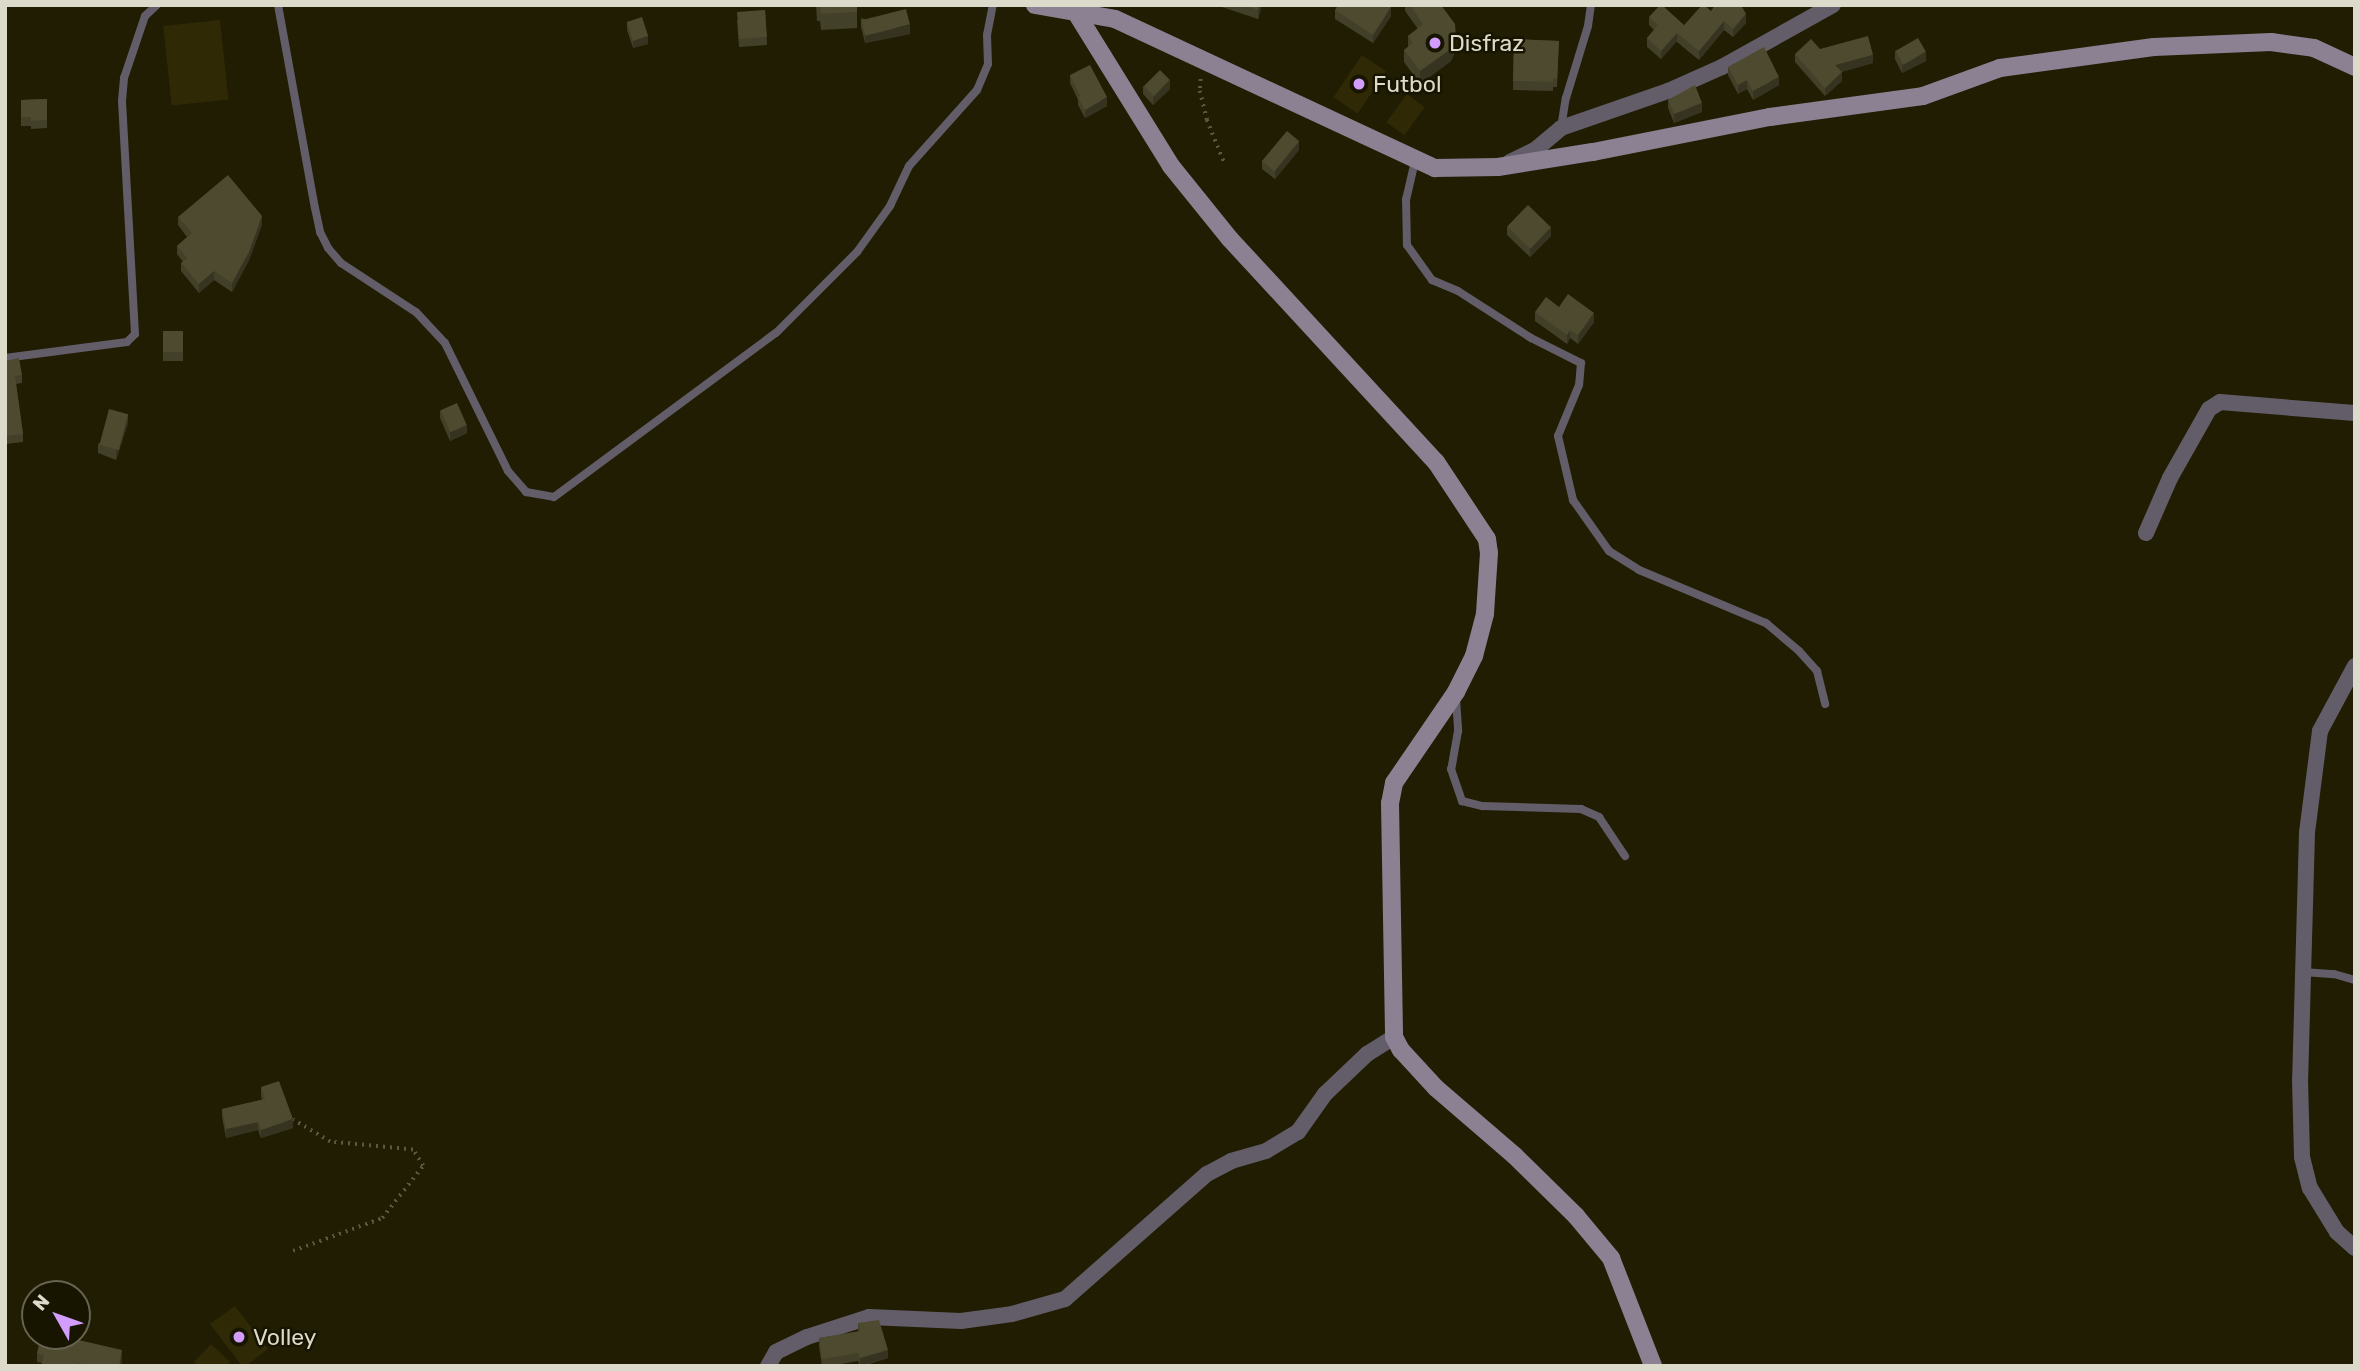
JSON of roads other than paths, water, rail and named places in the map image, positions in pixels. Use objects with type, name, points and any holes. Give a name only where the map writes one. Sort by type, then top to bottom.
[{"type":"street","points":[[1035,5],[1115,19],[1435,168],[1498,167],[1770,117],[1923,96],[2000,68],[2154,47],[2271,41],[2314,48],[2355,67]]},
{"type":"street","points":[[1498,167],[1535,150],[1561,128],[1668,91],[1722,67],[1833,5]]},
{"type":"street","points":[[1075,11],[1171,166],[1230,240],[1436,462],[1487,539],[1489,553],[1485,614],[1474,656],[1455,692],[1394,783],[1390,803],[1394,1037],[1401,1050],[1436,1088],[1515,1156],[1577,1216],[1611,1258],[1653,1366]]},
{"type":"street","points":[[2146,533],[2171,478],[2209,409],[2220,402],[2355,413]]},
{"type":"street","points":[[2355,666],[2320,732],[2307,833],[2302,1157],[2310,1188],[2322,1212],[2355,1248]]},
{"type":"street","points":[[768,1366],[776,1352],[807,1337],[869,1317],[961,1321],[1012,1314],[1065,1299],[1207,1174],[1231,1161],[1266,1151],[1298,1132],[1325,1094],[1367,1054],[1394,1037]]},
{"type":"lane","points":[[5,358],[127,342],[135,334],[137,324],[122,101],[124,78],[145,16],[157,5]]},
{"type":"lane","points":[[278,5],[314,208],[320,232],[328,248],[341,262],[416,312],[445,343],[508,471],[526,492],[554,497],[776,333],[857,252],[890,206],[909,166],[977,90],[988,64],[987,35],[993,5]]},
{"type":"lane","points":[[1561,128],[1591,5]]},
{"type":"lane","points":[[1415,161],[1406,199],[1407,245],[1432,280],[1458,291],[1521,332],[1581,363],[1580,385],[1558,436],[1573,500],[1609,551],[1639,570],[1766,623],[1799,651],[1817,671],[1825,704]]},
{"type":"lane","points":[[1455,692],[1458,731],[1451,769],[1462,801],[1482,806],[1581,809],[1600,817],[1625,856]]},
{"type":"lane","points":[[2303,972],[2334,974],[2355,980]]},
{"type":"place","name":"Disfraz","points":[[1435,43]]},
{"type":"place","name":"Futbol","points":[[1359,84]]},
{"type":"place","name":"Volley","points":[[239,1337]]}]
